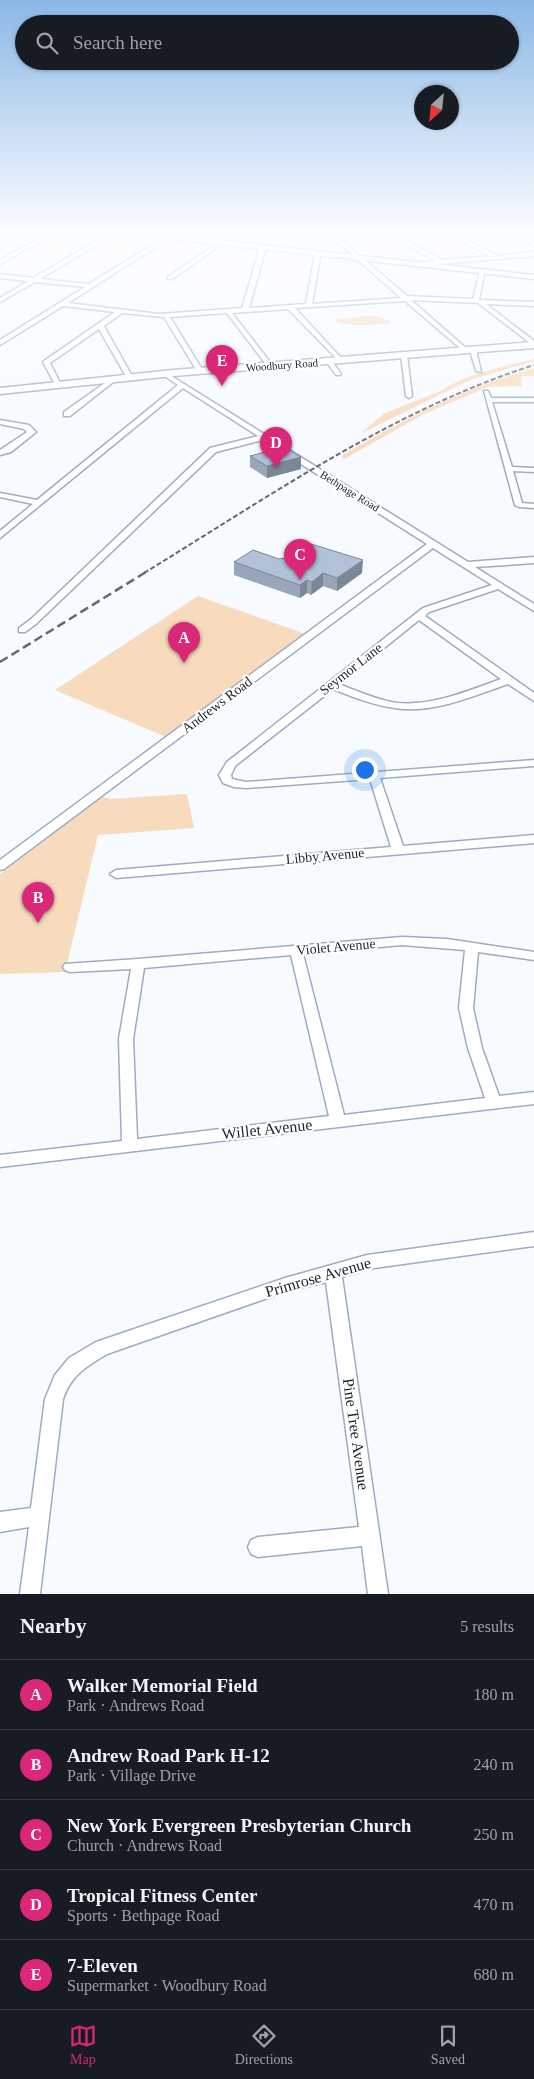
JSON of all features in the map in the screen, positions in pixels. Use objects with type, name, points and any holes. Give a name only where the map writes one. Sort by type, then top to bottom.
[{"type":"main road","name":"Woodbury Road","points":[[0,391],[165,374],[534,345]]},
{"type":"street","points":[[0,343],[60,305]]},
{"type":"street","points":[[74,305],[166,316],[316,305]]},
{"type":"street","points":[[245,310],[246,305]]},
{"type":"street","points":[[414,305],[470,350],[479,371]]},
{"type":"street","points":[[484,305],[534,345]]},
{"type":"street","points":[[290,307],[335,361],[338,374]]},
{"type":"street","points":[[58,385],[46,362],[121,311]]},
{"type":"street","points":[[228,311],[270,366]]},
{"type":"street","points":[[166,316],[200,371]]},
{"type":"street","points":[[101,326],[130,378]]},
{"type":"street","points":[[404,356],[409,396]]},
{"type":"street","name":"Bethpage Road","points":[[165,374],[533,607]]},
{"type":"street","points":[[67,414],[114,379]]},
{"type":"street","points":[[0,534],[183,385]]},
{"type":"street","points":[[534,400],[488,396],[519,505],[534,506]]},
{"type":"street","points":[[0,422],[26,426],[32,432],[8,450],[0,453]]},
{"type":"street","points":[[22,630],[33,622],[213,450],[265,437]]},
{"type":"street","points":[[509,469],[534,470]]},
{"type":"street","points":[[0,495],[38,503]]},
{"type":"street","name":"Andrews Road","points":[[0,866],[433,544]]},
{"type":"street","points":[[466,565],[534,560]]},
{"type":"street","name":"Seymor Lane","points":[[374,775],[246,785],[227,781],[224,775],[231,764],[426,610],[499,586]]},
{"type":"street","points":[[419,616],[534,698]]},
{"type":"street","points":[[332,685],[384,703],[406,705],[448,701],[509,680]]},
{"type":"street","points":[[398,850],[374,775],[534,763]]},
{"type":"street","name":"Libby Avenue","points":[[116,874],[398,850],[534,841]]},
{"type":"street","name":"Violet Avenue","points":[[70,967],[138,964],[402,941],[447,943],[534,956]]},
{"type":"street","points":[[472,947],[466,1008],[474,1048],[494,1103]]},
{"type":"street","points":[[296,950],[338,1121]]},
{"type":"street","points":[[130,1144],[126,1039],[138,964]]},
{"type":"street","name":"Willet Avenue","points":[[0,1161],[130,1144],[534,1098]]},
{"type":"street","name":"Primrose Avenue","points":[[30,1594],[38,1516],[54,1399],[61,1381],[75,1364],[109,1346],[286,1285],[367,1262],[399,1256],[534,1239]]},
{"type":"street","name":"Pine Tree Avenue","points":[[332,1273],[378,1594]]},
{"type":"street","points":[[0,1522],[38,1516]]},
{"type":"street","points":[[258,1547],[370,1535]]},
{"type":"shaded area","points":[[377,316],[390,321],[390,324],[352,325],[334,320]]},
{"type":"shaded area","points":[[534,359],[534,361],[470,380],[360,434],[385,413],[486,371]]},
{"type":"shaded area","points":[[534,368],[534,376],[522,376],[521,386],[488,387],[424,414],[344,459],[341,456],[388,430],[459,395]]},
{"type":"shaded area","points":[[198,596],[311,636],[166,737],[55,690]]},
{"type":"shaded area","points":[[187,794],[194,828],[98,835],[65,972],[0,974],[0,874],[102,797],[111,799]]},
{"type":"building","points":[[284,447],[301,457],[267,466],[250,456]]},
{"type":"building","points":[[308,543],[363,560],[337,578],[323,573],[312,582],[307,580],[300,585],[234,562],[253,550],[279,559],[285,558]]},
{"type":"railway","points":[[144,573],[286,485],[382,430],[482,384],[534,365]]},
{"type":"railway","points":[[0,662],[146,572]]},
{"type":"place","name":"7-Eleven","points":[[222,386]]},
{"type":"place","name":"Tropical Fitness Center","points":[[276,468]]},
{"type":"place","name":"New York Evergreen Presbyterian Church","points":[[300,580]]},
{"type":"place","name":"Walker Memorial Field","points":[[184,663]]},
{"type":"place","name":"Andrew Road Park H-12","points":[[38,923]]}]
